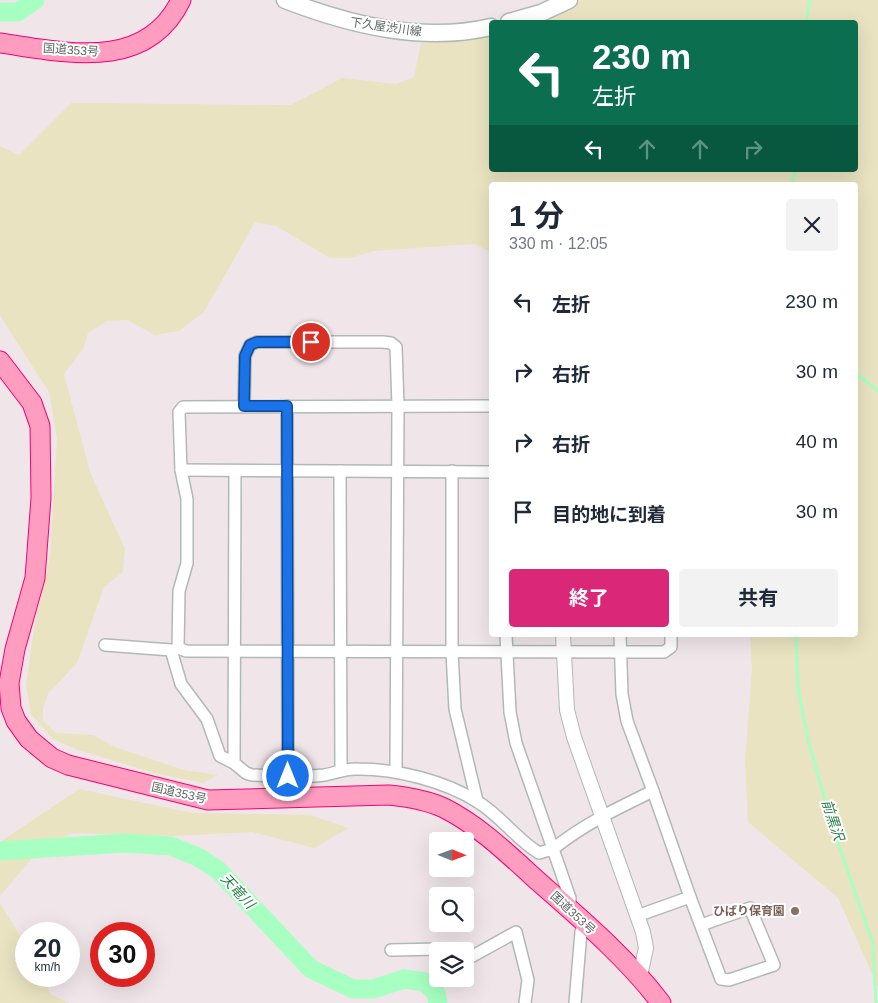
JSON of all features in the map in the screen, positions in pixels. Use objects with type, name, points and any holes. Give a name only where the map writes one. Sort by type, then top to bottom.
[{"type":"highway","name":"国道353号","points":[[0,43],[90,54],[114,51],[130,47],[153,34],[172,15],[181,0]]},
{"type":"highway","name":"国道353号","points":[[0,361],[32,403],[40,426],[41,498],[36,570],[15,649],[9,683],[12,708],[16,721],[22,731],[38,748],[68,764],[208,800],[249,801],[367,795],[407,797],[443,808],[469,823],[570,909],[640,976],[661,1003]]},
{"type":"main road","name":"下久屋渋川線","points":[[285,0],[324,15],[381,28],[436,33],[489,27]]},
{"type":"main road","points":[[516,20],[541,13],[569,0]]},
{"type":"street","points":[[244,406],[245,356],[250,345],[257,342],[383,342],[391,343],[396,347],[398,354],[396,771]]},
{"type":"street","points":[[489,406],[186,406],[180,409],[181,470],[187,499],[187,563],[179,591],[178,648],[186,651],[342,652],[668,651],[671,647],[671,637]]},
{"type":"street","points":[[287,406],[288,776]]},
{"type":"street","points":[[181,470],[489,472]]},
{"type":"street","points":[[234,763],[235,471]]},
{"type":"street","points":[[340,471],[342,770]]},
{"type":"street","points":[[452,471],[452,652],[455,709],[477,801]]},
{"type":"street","points":[[506,637],[510,712],[516,743],[570,898],[570,909]]},
{"type":"street","points":[[563,637],[562,652],[567,710],[580,760],[637,916],[646,948],[640,976]]},
{"type":"street","points":[[620,637],[622,694],[627,721],[690,897],[721,979],[729,980],[774,965],[750,908],[701,925]]},
{"type":"street","points":[[105,644],[171,650],[182,684],[207,719],[220,756],[234,763],[246,773],[288,776],[326,774],[356,768],[396,771],[414,775],[477,801],[497,816],[528,847],[539,853],[553,849],[572,834],[601,816],[653,791]]},
{"type":"street","points":[[637,916],[690,897]]},
{"type":"street","points":[[575,1003],[581,932],[584,923]]},
{"type":"street","points":[[474,955],[516,932],[528,980],[526,1003]]},
{"type":"street","points":[[391,950],[429,949]]},
{"type":"shaded area","points":[[583,0],[878,0],[878,987],[838,898],[748,822],[745,761],[752,669],[750,637],[858,637],[858,182],[489,182],[489,251],[474,244],[374,251],[350,258],[330,258],[276,226],[255,222],[204,312],[179,331],[155,335],[127,320],[107,321],[88,333],[83,349],[64,374],[90,472],[125,549],[123,572],[104,587],[77,663],[48,694],[43,709],[43,720],[56,733],[93,735],[115,747],[184,770],[218,775],[203,783],[154,773],[78,750],[53,739],[31,714],[26,685],[34,629],[50,556],[57,438],[49,392],[0,316],[0,146],[19,155],[71,103],[291,105],[342,78],[396,84],[414,77],[421,43],[489,35],[489,172],[858,172],[858,20],[542,20],[558,14]]},
{"type":"shaded area","points":[[79,789],[192,813],[310,815],[349,828],[314,848],[252,832],[175,836],[74,833],[44,844],[0,896],[0,842]]},
{"type":"shaded area","points":[[0,903],[15,928],[15,987],[48,987],[50,994],[70,1003],[0,1003]]},
{"type":"waterway","name":"天竜川","points":[[0,12],[18,12],[35,0]]},
{"type":"waterway","name":"前黒沢","points":[[806,20],[810,0]]},
{"type":"waterway","name":"前黒沢","points":[[792,182],[795,172]]},
{"type":"waterway","points":[[858,374],[878,391]]},
{"type":"waterway","name":"前黒沢","points":[[796,637],[798,688],[809,744],[837,840],[873,944],[876,1003]]},
{"type":"waterway","name":"天竜川","points":[[0,851],[125,843],[171,846],[198,857],[218,870],[311,969],[353,989],[373,989],[404,979],[425,982],[436,993],[438,1003]]},
{"type":"place","name":"ひばり保育園","points":[[795,911]]},
{"type":"route","points":[[288,776],[287,406],[244,406],[245,356],[250,345],[257,342],[311,342]]}]
